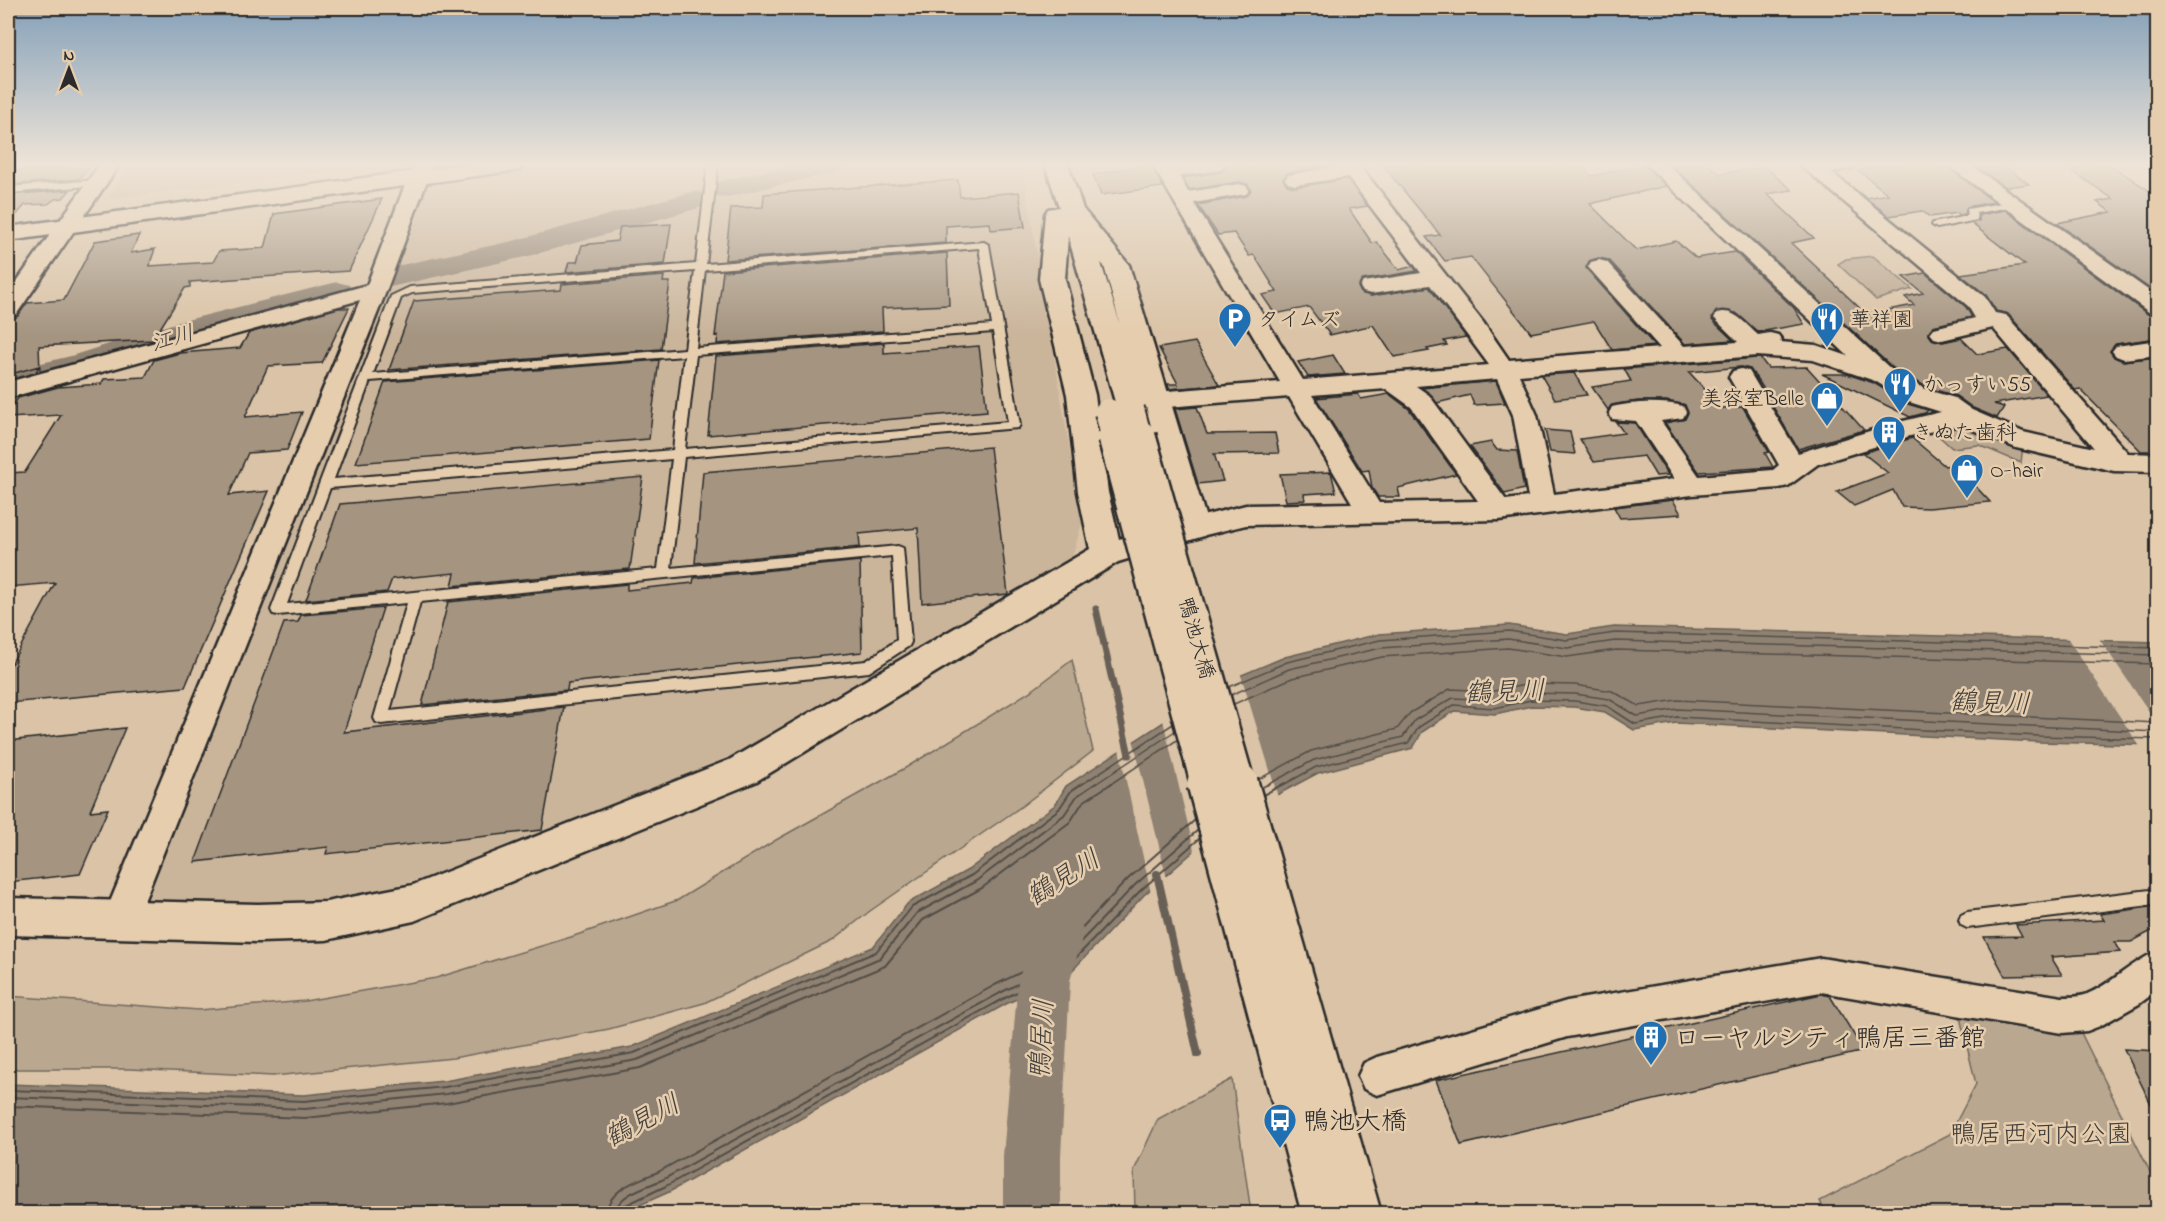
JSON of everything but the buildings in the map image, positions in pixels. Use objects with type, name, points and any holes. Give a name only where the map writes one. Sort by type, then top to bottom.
[{"type":"street","points":[[8,310],[71,221]]},
{"type":"street","points":[[8,234],[94,221]]},
{"type":"street","points":[[120,919],[402,221]]},
{"type":"street","points":[[1064,221],[1052,279],[1081,395],[1093,492],[1107,554]]},
{"type":"street","points":[[1067,221],[1132,407],[1193,528]]},
{"type":"street","points":[[1072,221],[1116,265],[1132,407]]},
{"type":"street","points":[[1195,221],[1370,511]]},
{"type":"street","points":[[1393,221],[1504,369],[1525,415],[1543,504]]},
{"type":"street","points":[[1718,221],[1884,376]]},
{"type":"street","points":[[1879,221],[1977,302],[1989,322]]},
{"type":"street","points":[[2037,221],[2157,308]]},
{"type":"street","points":[[1599,267],[1678,354]]},
{"type":"street","points":[[1371,287],[1436,277]]},
{"type":"street","points":[[8,390],[376,288]]},
{"type":"street","points":[[1725,318],[1755,346],[1816,353],[1884,376],[1918,396],[1946,405],[1963,416],[2016,439],[2121,462],[2157,463]]},
{"type":"street","points":[[1942,333],[1998,320],[2121,462]]},
{"type":"street","points":[[1132,407],[1296,388],[1755,346],[1834,328]]},
{"type":"street","points":[[2124,351],[2157,347]]},
{"type":"street","points":[[1741,377],[1794,467]]},
{"type":"street","points":[[1390,380],[1420,401],[1499,510]]},
{"type":"street","name":"鴨池大橋","points":[[1132,407],[1323,1214]]},
{"type":"street","name":"鴨池大橋","points":[[1132,407],[1360,1214]]},
{"type":"street","points":[[1674,412],[1632,413],[1692,486]]},
{"type":"street","points":[[8,917],[258,923],[326,921],[414,903],[742,771],[1107,554],[1193,528],[1246,515],[1499,510],[1692,486],[1779,479],[1809,458],[1908,428],[1963,416]]},
{"type":"street","points":[[1377,1076],[1567,1019],[1821,975],[2062,1015],[2087,1013],[2126,992],[2157,968]]},
{"type":"lane","points":[[664,572],[706,221]]},
{"type":"lane","points":[[1937,225],[1958,221]]},
{"type":"lane","points":[[325,484],[1014,425],[984,245],[410,290],[396,297],[325,484],[278,610],[898,551],[904,642],[869,666],[381,718],[415,597]]},
{"type":"lane","points":[[365,378],[997,328]]},
{"type":"lane","points":[[1967,920],[2157,896]]},
{"type":"shaded area","points":[[411,221],[1032,221],[1082,523],[1071,561],[760,743],[470,867],[319,904],[142,900]]},
{"type":"green space","points":[[1873,256],[1912,289],[1876,300],[1838,264],[1846,259]]},
{"type":"green space","points":[[1963,420],[2023,444],[2021,463],[1979,445],[1952,448],[1930,428]]},
{"type":"green space","points":[[1072,660],[1093,751],[1022,806],[870,911],[832,941],[704,1003],[609,1029],[453,1058],[273,1076],[130,1069],[8,1069],[8,996],[199,1010],[305,1001],[436,978],[571,937],[678,900],[776,840],[907,767],[1034,689]]},
{"type":"green space","name":"鴨居西河内公園","points":[[1958,1009],[2079,1029],[2158,1188],[2157,1214],[1827,1214],[1820,1201],[1950,1134],[1976,1084]]},
{"type":"green space","points":[[1232,1079],[1251,1213],[1135,1213],[1134,1171],[1158,1119]]},
{"type":"water","name":"鶴見川","points":[[1509,625],[1567,634],[1614,627],[2157,642],[2157,745],[2039,742],[1676,723],[1634,730],[1605,712],[1574,707],[1531,706],[1495,714],[1454,711],[1422,732],[1413,748],[1318,773],[1260,804],[1209,838],[1144,895],[1070,973],[1006,1004],[669,1192],[622,1213],[8,1213],[8,1084],[304,1095],[444,1081],[632,1047],[873,947],[908,903],[968,870],[1055,805],[1066,786],[1225,682],[1285,657],[1379,634]]},
{"type":"pier","points":[[2066,636],[2098,637],[2157,723],[2158,748],[2141,748]]},
{"type":"pier","points":[[1240,672],[1278,797],[1211,840],[1195,854],[1163,720]]},
{"type":"pier","points":[[1133,739],[1167,879],[1151,893],[1119,749]]},
{"type":"waterway","name":"江川","points":[[390,277],[518,249],[619,221]]},
{"type":"waterway","name":"江川","points":[[8,383],[79,365],[187,331],[337,292]]},
{"type":"waterway","points":[[1096,609],[1129,755]]},
{"type":"waterway","points":[[1157,874],[1198,1054]]},
{"type":"waterway","name":"鴨居川","points":[[1032,1214],[1032,1156],[1044,981],[1058,931]]},
{"type":"place","name":"タイムズ","points":[[1235,348]]},
{"type":"place","name":"華祥園","points":[[1827,348]]},
{"type":"place","name":"かっすい55","points":[[1900,413]]},
{"type":"place","name":"美容室Belle","points":[[1827,427]]},
{"type":"place","name":"きぬた歯科","points":[[1889,461]]},
{"type":"place","name":"O-hair","points":[[1967,499]]},
{"type":"place","name":"ローヤルシティ鴨居三番館","points":[[1651,1066]]},
{"type":"place","name":"鴨池大橋","points":[[1280,1149]]}]
